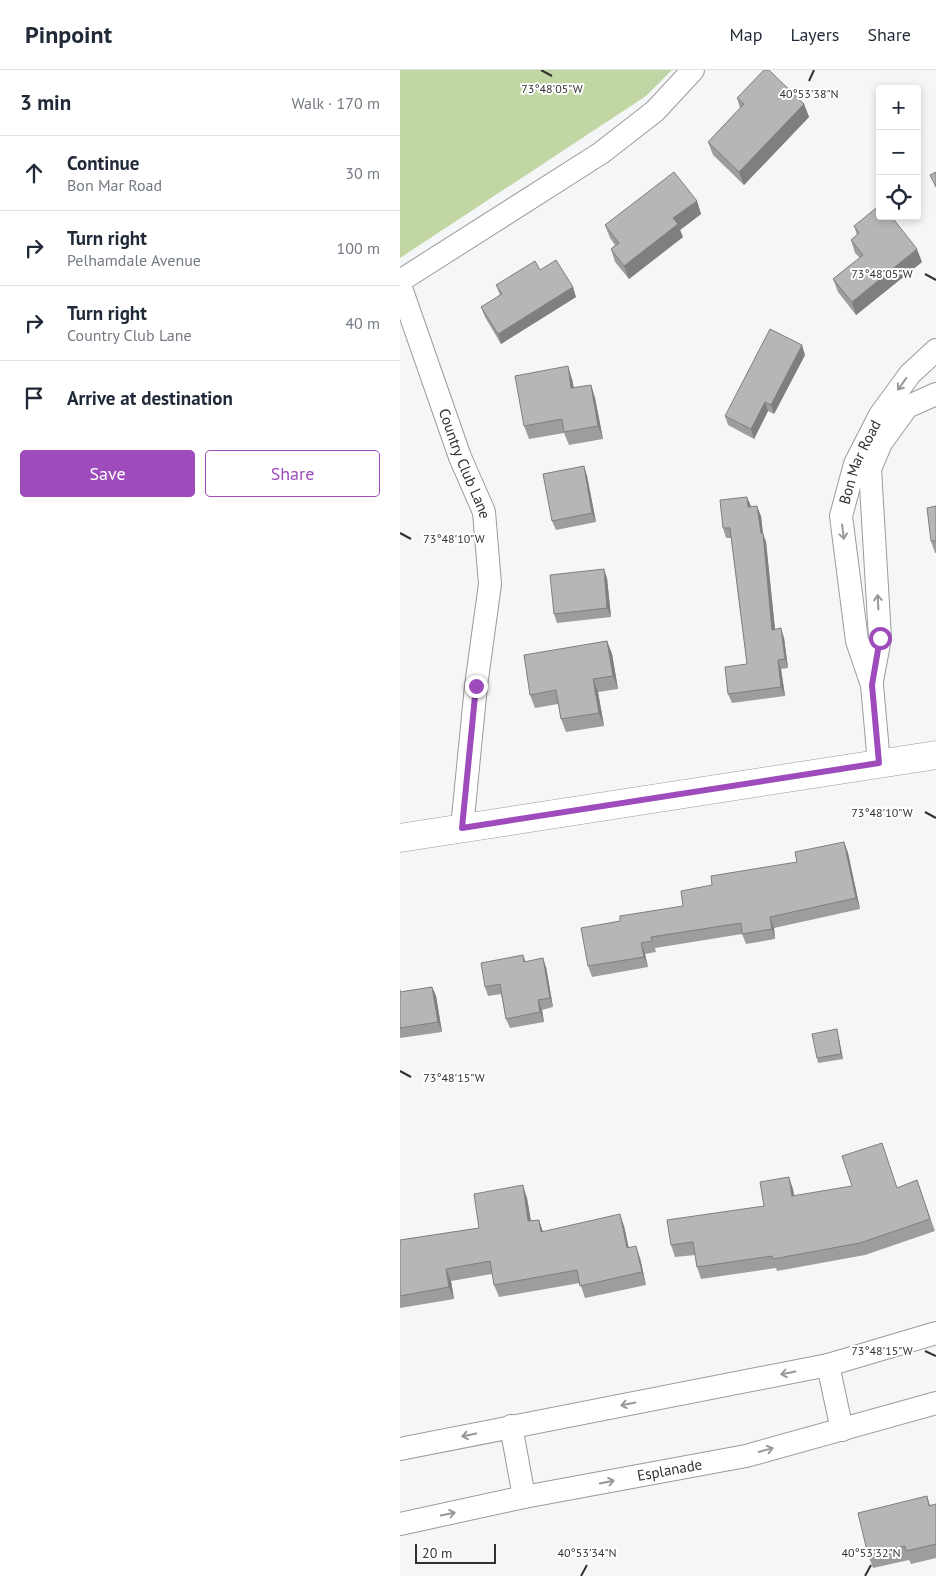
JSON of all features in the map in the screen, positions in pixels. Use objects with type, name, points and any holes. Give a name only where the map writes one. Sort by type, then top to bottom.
[{"type":"street","points":[[400,281],[601,153],[655,111],[692,70]]},
{"type":"street","name":"Country Club Lane","points":[[400,285],[460,457],[484,512],[490,584],[476,686],[462,828]]},
{"type":"street","name":"Bon Mar Road","points":[[879,763],[872,685],[857,641],[841,516],[855,464],[880,415],[910,374],[936,350]]},
{"type":"street","name":"Bon Mar Road","points":[[872,685],[880,638],[870,468],[881,443],[907,407],[936,394]]},
{"type":"street","points":[[400,838],[936,755]]},
{"type":"street","points":[[400,1449],[828,1365],[936,1332]]},
{"type":"street","points":[[828,1365],[842,1430]]},
{"type":"street","name":"Esplanade","points":[[400,1524],[524,1497],[746,1456],[936,1403]]},
{"type":"street","points":[[511,1426],[524,1497]]},
{"type":"green space","points":[[400,70],[672,70],[646,96],[400,258]]},
{"type":"building","points":[[764,70],[769,70],[804,104],[739,172],[708,142],[744,104],[737,98]]},
{"type":"building","points":[[674,172],[697,201],[673,218],[678,224],[624,266],[611,249],[619,243],[605,225]]},
{"type":"building","points":[[936,172],[936,187],[930,175]]},
{"type":"building","points":[[876,208],[876,220],[894,220],[917,249],[852,302],[833,279],[863,255],[851,240],[859,233],[854,226]]},
{"type":"building","points":[[556,260],[573,287],[498,334],[481,307],[502,294],[496,285],[535,261],[540,270]]},
{"type":"building","points":[[770,329],[802,345],[771,405],[765,402],[751,429],[725,416]]},
{"type":"building","points":[[568,366],[571,388],[591,385],[598,426],[564,432],[562,419],[524,426],[515,376]]},
{"type":"building","points":[[584,466],[592,513],[552,521],[543,474]]},
{"type":"building","points":[[747,497],[748,507],[757,506],[761,533],[763,533],[772,630],[781,628],[785,659],[778,660],[781,687],[728,694],[725,667],[747,664],[730,528],[723,528],[720,500]]},
{"type":"building","points":[[936,506],[936,541],[931,541],[927,508]]},
{"type":"building","points":[[604,569],[607,608],[554,614],[550,575]]},
{"type":"building","points":[[607,641],[613,676],[593,679],[599,713],[561,719],[556,690],[530,695],[524,655]]},
{"type":"building","points":[[844,842],[856,898],[770,917],[772,929],[742,934],[741,923],[651,937],[652,941],[641,943],[644,957],[588,966],[581,928],[620,921],[620,916],[683,906],[681,891],[712,885],[711,876],[797,862],[795,852]]},
{"type":"building","points":[[523,955],[524,962],[543,958],[550,998],[538,1000],[540,1012],[506,1019],[500,984],[485,987],[481,963]]},
{"type":"building","points":[[432,987],[438,1022],[400,1028],[400,992]]},
{"type":"building","points":[[837,1029],[841,1054],[817,1058],[812,1034]]},
{"type":"building","points":[[882,1143],[897,1188],[917,1180],[930,1219],[860,1243],[773,1259],[772,1256],[697,1267],[693,1242],[671,1245],[667,1220],[764,1206],[760,1182],[789,1177],[792,1196],[852,1186],[842,1156]]},
{"type":"building","points":[[523,1185],[528,1221],[539,1220],[541,1232],[620,1214],[627,1248],[636,1246],[642,1272],[580,1286],[577,1270],[494,1285],[490,1261],[446,1269],[449,1287],[400,1296],[400,1240],[479,1228],[474,1194]]},
{"type":"building","points":[[927,1496],[929,1506],[936,1504],[936,1544],[906,1551],[905,1546],[868,1555],[858,1513]]},
{"type":"route","points":[[476,686],[462,828],[879,763],[872,685],[880,638]]}]
